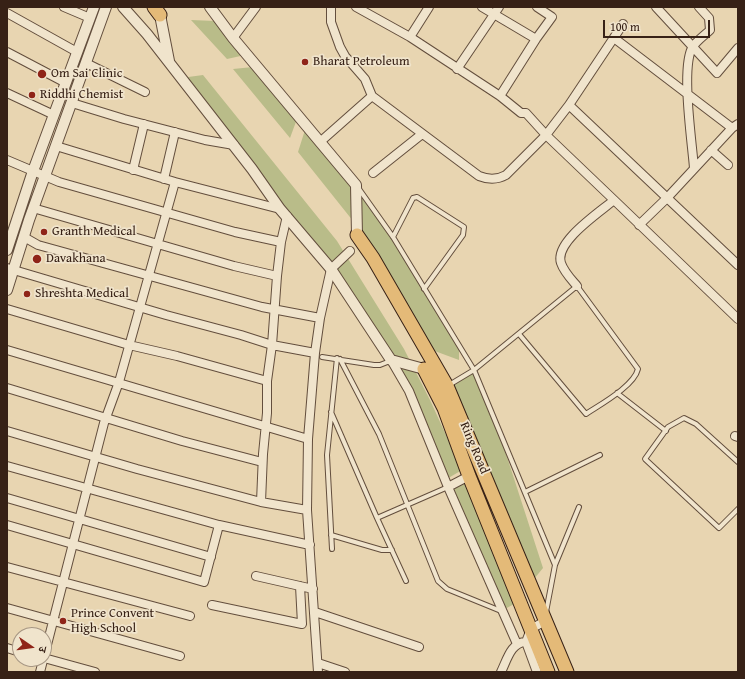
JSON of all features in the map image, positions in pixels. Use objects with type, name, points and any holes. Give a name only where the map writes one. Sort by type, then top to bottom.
[{"type":"main road","name":"Ring Road","points":[[357,235],[373,258],[447,386],[567,672]]},
{"type":"main road","name":"Ring Road","points":[[424,369],[444,408],[469,476],[548,672]]},
{"type":"street","points":[[7,290],[10,269],[24,237],[105,11],[92,12],[64,7]]},
{"type":"street","points":[[123,7],[170,63],[234,145],[283,212],[331,269],[391,360],[409,391],[448,487],[501,611],[517,644]]},
{"type":"street","points":[[210,7],[356,185],[357,235]]},
{"type":"street","points":[[234,38],[256,7]]},
{"type":"street","points":[[331,7],[331,22],[340,47],[345,56],[365,79],[372,96],[479,176],[492,179],[499,179],[506,175],[546,135],[570,105],[623,24]]},
{"type":"street","points":[[356,7],[410,37],[500,96],[521,113],[526,113],[546,135],[738,319]]},
{"type":"street","points":[[410,37],[429,7]]},
{"type":"street","points":[[482,7],[536,39]]},
{"type":"street","points":[[457,68],[499,7]]},
{"type":"street","points":[[500,96],[536,39],[552,17],[537,7]]},
{"type":"street","points":[[657,7],[717,72],[738,48]]},
{"type":"street","points":[[694,168],[688,94],[689,56],[693,46],[710,30],[709,18],[699,7]]},
{"type":"street","points":[[157,11],[170,63]]},
{"type":"street","points":[[7,249],[33,171],[92,12]]},
{"type":"street","points":[[7,13],[77,52]]},
{"type":"street","points":[[614,38],[688,94],[735,126],[667,198],[639,225]]},
{"type":"street","points":[[7,52],[77,88]]},
{"type":"street","points":[[86,64],[145,92]]},
{"type":"street","points":[[8,95],[54,115]]},
{"type":"street","points":[[320,142],[372,96]]},
{"type":"street","points":[[72,103],[144,124],[234,145]]},
{"type":"street","points":[[570,105],[738,265]]},
{"type":"street","points":[[133,170],[144,124]]},
{"type":"street","points":[[164,179],[175,132]]},
{"type":"street","points":[[373,173],[422,134]]},
{"type":"street","points":[[56,146],[133,170],[283,212]]},
{"type":"street","points":[[711,150],[728,166]]},
{"type":"street","points":[[7,160],[45,176],[166,213],[235,232],[281,242]]},
{"type":"street","points":[[51,627],[106,418],[119,382],[139,306],[175,182]]},
{"type":"street","points":[[576,286],[561,262],[562,248],[568,239],[614,200]]},
{"type":"street","points":[[34,208],[234,266],[278,276]]},
{"type":"street","points":[[261,502],[267,382],[276,310],[283,212]]},
{"type":"street","points":[[24,237],[38,245],[276,310],[320,318]]},
{"type":"street","points":[[318,672],[307,510],[308,439],[318,354],[320,318],[331,269],[350,251]]},
{"type":"street","points":[[10,269],[272,345],[318,354]]},
{"type":"street","points":[[7,309],[129,345],[177,356],[267,382]]},
{"type":"street","points":[[7,350],[266,425],[308,439]]},
{"type":"street","points":[[391,360],[424,369]]},
{"type":"street","points":[[7,388],[182,441],[262,462]]},
{"type":"street","points":[[7,431],[261,502],[307,510]]},
{"type":"street","points":[[7,466],[219,525],[310,545]]},
{"type":"street","points":[[448,487],[469,476]]},
{"type":"street","points":[[7,498],[211,557]]},
{"type":"street","points":[[7,525],[204,582],[219,525]]},
{"type":"street","points":[[7,567],[190,616]]},
{"type":"street","points":[[256,576],[313,589]]},
{"type":"street","points":[[300,586],[302,624]]},
{"type":"street","points":[[212,604],[316,627]]},
{"type":"street","points":[[7,608],[180,656]]},
{"type":"street","points":[[315,612],[419,647]]},
{"type":"street","points":[[537,672],[526,642],[531,629],[545,621]]},
{"type":"street","points":[[501,672],[513,647],[517,644],[526,642]]},
{"type":"street","points":[[52,660],[95,672]]},
{"type":"street","points":[[318,663],[345,672]]},
{"type":"lane","points":[[356,185],[393,236],[474,370],[555,565]]},
{"type":"lane","points":[[393,236],[413,198],[417,197],[464,227],[463,235],[424,288]]},
{"type":"lane","points":[[447,386],[474,370],[576,286],[638,369],[633,379],[617,393],[586,414],[519,334]]},
{"type":"lane","points":[[318,354],[374,365],[380,365],[391,360]]},
{"type":"lane","points":[[332,549],[327,455],[338,359]]},
{"type":"lane","points":[[338,359],[379,434],[440,584],[447,589],[501,611]]},
{"type":"lane","points":[[617,393],[666,431]]},
{"type":"lane","points":[[331,411],[406,581]]},
{"type":"lane","points":[[738,462],[696,424],[684,418],[666,431],[645,459],[719,528],[738,509]]},
{"type":"lane","points":[[525,492],[600,455]]},
{"type":"lane","points":[[378,518],[448,487]]},
{"type":"lane","points":[[545,621],[555,565],[579,507]]},
{"type":"lane","points":[[331,534],[382,550],[392,550]]},
{"type":"green space","points":[[191,20],[215,21],[245,55],[227,59]]},
{"type":"green space","points":[[253,67],[297,119],[290,138],[233,69]]},
{"type":"green space","points":[[203,75],[337,241],[404,349],[430,400],[462,470],[445,480],[409,391],[331,269],[181,78]]},
{"type":"green space","points":[[305,130],[377,210],[459,345],[459,360],[432,350],[369,241],[298,152]]},
{"type":"green space","points":[[474,370],[495,420],[543,568],[530,584],[447,386]]},
{"type":"green space","points":[[469,476],[520,601],[501,611],[448,487]]},
{"type":"place","name":"Bharat Petroleum","points":[[305,62]]},
{"type":"place","name":"Om Sai Clinic","points":[[42,74]]},
{"type":"place","name":"Riddhi Chemist","points":[[32,95]]},
{"type":"place","name":"Granth Medical","points":[[44,232]]},
{"type":"place","name":"Davakhana","points":[[37,259]]},
{"type":"place","name":"Shreshta Medical","points":[[27,294]]},
{"type":"place","name":"Prince Convent High School","points":[[63,621]]}]
